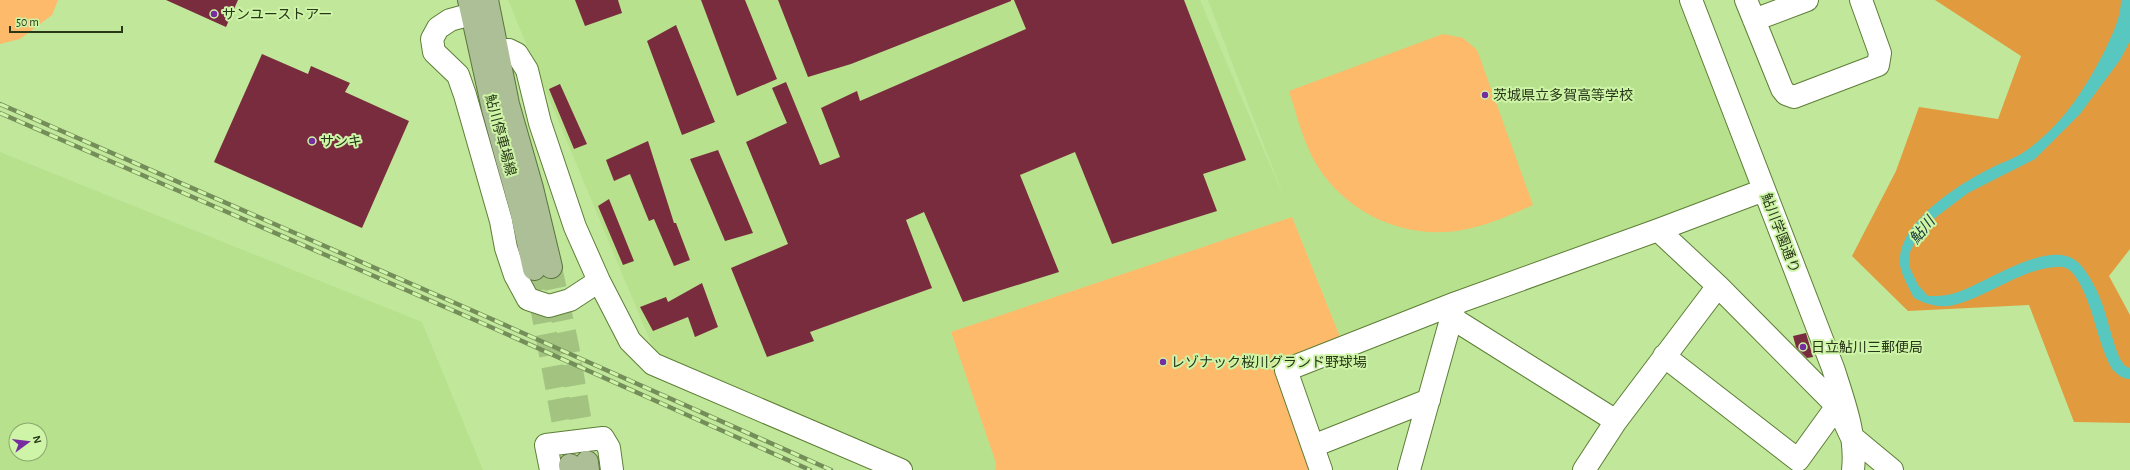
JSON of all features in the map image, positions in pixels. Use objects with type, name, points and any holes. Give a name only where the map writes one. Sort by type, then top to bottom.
[{"type":"main road","name":"鮎川停車場線","points":[[476,5],[497,50],[508,104],[532,188],[543,268],[520,210],[493,109],[476,5]]},
{"type":"street","name":"鮎川学園通り","points":[[1691,0],[1833,368],[1844,400],[1851,436],[1853,470]]},
{"type":"street","points":[[1807,0],[1750,10],[1782,89],[1786,94],[1794,96],[1878,65],[1880,53],[1860,0]]},
{"type":"street","points":[[476,5],[438,28],[432,39],[434,52],[458,75],[501,221],[506,248],[515,275],[528,299],[549,306],[570,300],[599,282]]},
{"type":"street","points":[[497,50],[509,50],[517,54],[527,70],[540,123],[575,227],[599,282],[630,341],[653,364],[901,470]]},
{"type":"street","points":[[1321,470],[1286,370],[1454,310],[1764,190]]},
{"type":"street","points":[[1658,230],[1718,286],[1837,406],[1851,436],[1892,470]]},
{"type":"street","points":[[1584,470],[1616,421],[1718,286]]},
{"type":"street","points":[[1409,470],[1454,310]]},
{"type":"street","points":[[1454,310],[1616,421]]},
{"type":"street","points":[[1664,356],[1798,460],[1837,406]]},
{"type":"street","points":[[1313,446],[1429,400]]},
{"type":"street","points":[[574,467],[546,445],[603,438],[609,448],[612,470]]},
{"type":"shaded area","points":[[0,0],[58,0],[52,15],[20,39],[0,44]]},
{"type":"shaded area","points":[[508,0],[1200,0],[1285,200],[1208,0],[1687,0],[1764,190],[1344,347],[1292,217],[951,332],[996,463],[995,470],[904,470],[659,362]]},
{"type":"shaded area","points":[[1935,0],[2130,0],[2130,249],[2109,276],[2130,315],[2130,423],[2074,422],[2029,305],[1908,311],[1852,256],[1896,171],[1919,107],[1998,119],[2021,56]]},
{"type":"shaded area","points":[[1443,34],[1463,38],[1477,50],[1533,205],[1480,226],[1462,230],[1441,232],[1420,231],[1400,227],[1362,211],[1331,184],[1313,158],[1301,130],[1289,91]]},
{"type":"shaded area","points":[[0,152],[422,322],[483,470],[0,470]]},
{"type":"shaded area","points":[[1292,217],[1344,347],[1286,370],[1321,470],[995,470],[996,463],[951,332]]},
{"type":"water","name":"鮎川","points":[[2121,0],[2130,0],[2130,41],[2120,60],[2080,114],[2035,159],[1968,193],[1931,221],[1919,235],[1910,252],[1910,268],[1918,285],[1928,296],[1939,296],[1958,292],[2016,265],[2048,255],[2063,255],[2075,260],[2090,277],[2100,297],[2120,359],[2125,366],[2130,368],[2130,379],[2122,377],[2112,369],[2102,346],[2087,298],[2075,276],[2068,269],[2057,267],[2043,269],[2016,278],[1976,298],[1949,306],[1940,306],[1931,305],[1914,298],[1904,278],[1900,265],[1901,249],[1908,234],[1932,207],[1963,184],[1995,166],[2016,157],[2038,142],[2072,105],[2090,77],[2114,31],[2121,6]]},
{"type":"building","name":"サンユーストアー","points":[[166,0],[238,0],[226,27]]},
{"type":"building","points":[[575,0],[618,0],[622,13],[585,26]]},
{"type":"building","points":[[701,0],[745,0],[777,79],[737,96]]},
{"type":"building","points":[[778,0],[1011,1],[851,64],[808,77]]},
{"type":"building","points":[[1014,0],[1184,0],[1246,160],[1203,174],[1217,211],[1112,244],[1075,152],[1020,175],[1059,272],[963,302],[924,212],[906,220],[932,288],[810,332],[814,341],[767,357],[731,268],[788,244],[746,142],[787,123],[772,88],[786,82],[820,165],[840,157],[821,108],[857,91],[860,101],[1026,29]]},
{"type":"building","points":[[676,25],[715,122],[682,135],[647,41]]},
{"type":"building","name":"サンキ","points":[[262,54],[308,74],[311,66],[350,83],[345,92],[409,121],[362,228],[214,162]]},
{"type":"building","points":[[560,84],[587,144],[574,149],[549,89]]},
{"type":"building","points":[[648,141],[674,223],[676,223],[690,260],[674,266],[654,219],[649,221],[630,174],[614,181],[606,160]]},
{"type":"building","points":[[718,150],[753,233],[725,241],[690,159]]},
{"type":"building","points":[[609,199],[634,261],[623,265],[598,206]]},
{"type":"building","points":[[702,283],[718,327],[695,337],[688,317],[653,331],[640,307],[666,297],[668,302]]},
{"type":"building","points":[[1806,333],[1813,357],[1807,358],[1796,347],[1793,336]]},
{"type":"tunnel","points":[[551,267],[568,346],[587,458]]},
{"type":"tunnel","points":[[534,269],[570,461]]},
{"type":"railway","points":[[0,104],[487,317],[831,470]]},
{"type":"railway","points":[[0,113],[484,324],[810,470]]},
{"type":"place","name":"サンユーストアー","points":[[214,14]]},
{"type":"place","name":"茨城県立多賀高等学校","points":[[1485,95]]},
{"type":"place","name":"サンキ","points":[[312,141]]},
{"type":"place","name":"日立鮎川三郵便局","points":[[1803,347]]},
{"type":"place","name":"レゾナック桜川グランド野球場","points":[[1163,362]]}]
